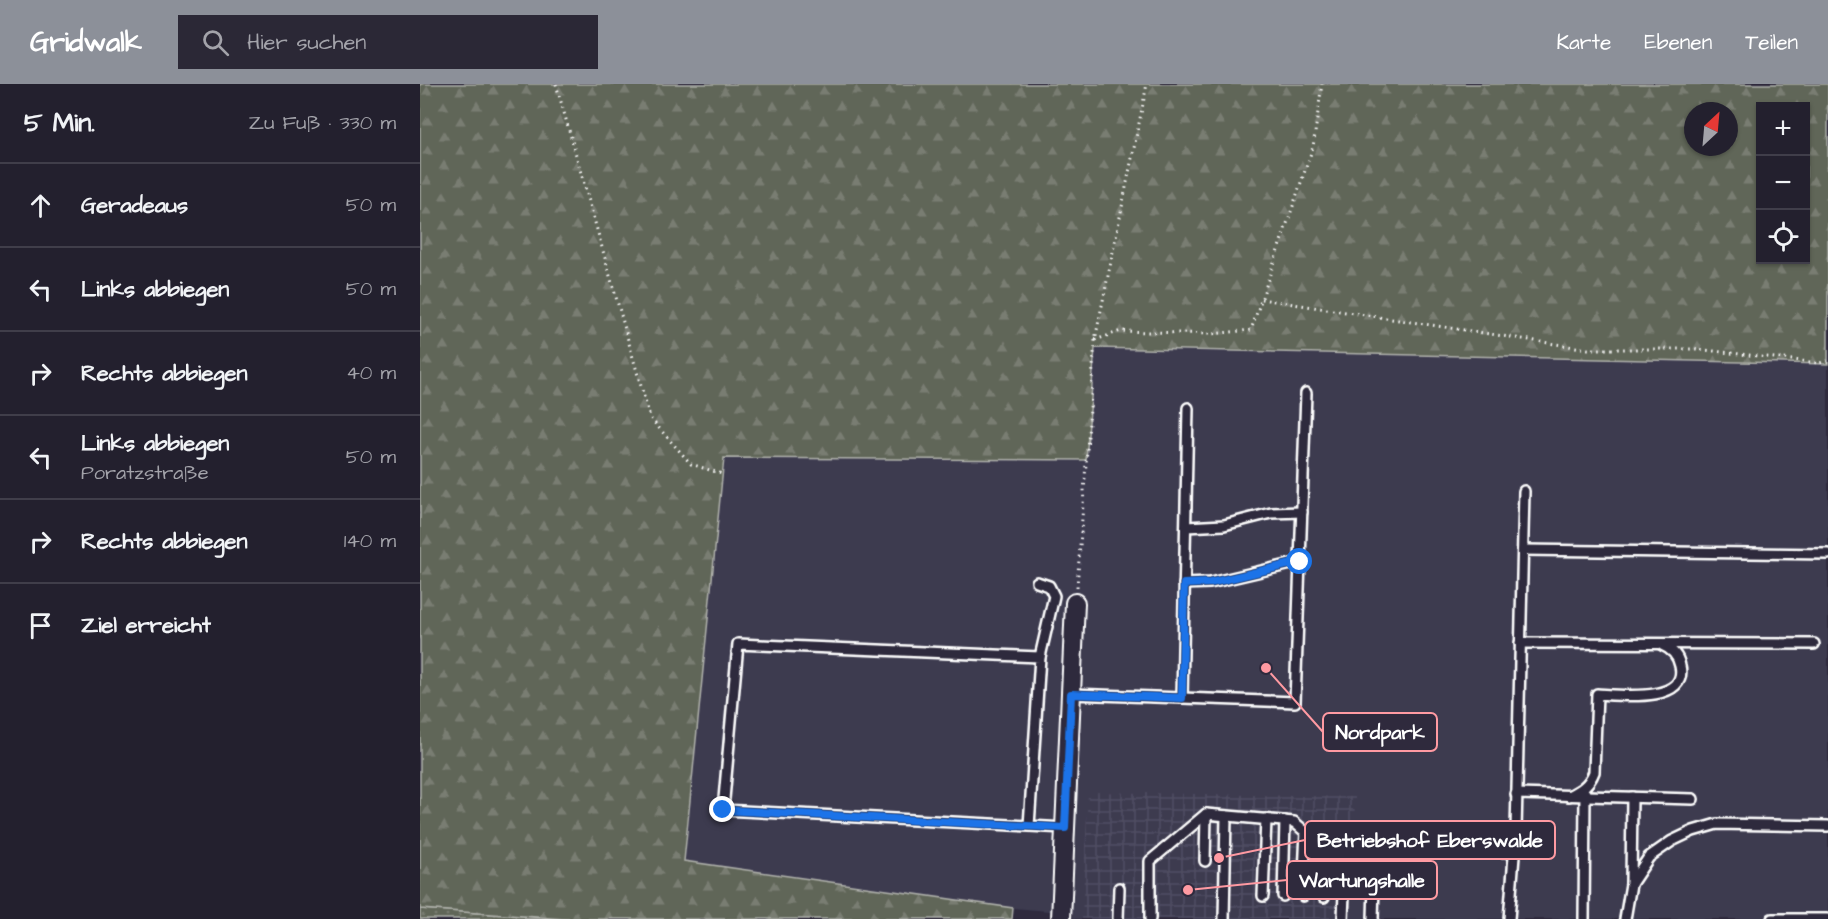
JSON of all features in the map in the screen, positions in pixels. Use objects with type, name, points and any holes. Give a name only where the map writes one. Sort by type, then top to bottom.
[{"type":"street","points":[[1061,919],[1076,603]]},
{"type":"lane","points":[[1071,694],[1295,702],[1306,393]]},
{"type":"lane","points":[[1182,698],[1188,408]]},
{"type":"lane","points":[[1509,919],[1514,852],[1524,491]]},
{"type":"lane","points":[[1185,526],[1224,525],[1271,513],[1302,512]]},
{"type":"lane","points":[[1523,550],[1828,554]]},
{"type":"lane","points":[[1184,584],[1210,583],[1300,562]]},
{"type":"lane","points":[[1029,826],[1040,657],[1054,597],[1049,586],[1038,582]]},
{"type":"lane","points":[[1520,643],[1814,644]]},
{"type":"lane","points":[[1040,657],[738,644],[723,810],[1065,828]]},
{"type":"lane","points":[[1584,919],[1584,796],[1594,772],[1597,694],[1654,696],[1670,690],[1678,680],[1681,669],[1678,657],[1670,648],[1659,644]]},
{"type":"lane","points":[[1569,796],[1590,781]]},
{"type":"lane","points":[[1516,794],[1693,799]]},
{"type":"lane","points":[[1625,919],[1631,884],[1632,797]]},
{"type":"lane","points":[[1205,861],[1206,814]]},
{"type":"lane","points":[[1150,919],[1150,861],[1206,814],[1294,822],[1306,831],[1345,866],[1343,919]]},
{"type":"lane","points":[[1224,919],[1226,816]]},
{"type":"lane","points":[[1263,896],[1266,819]]},
{"type":"lane","points":[[1282,896],[1285,821]]},
{"type":"lane","points":[[1631,884],[1649,857],[1672,841],[1693,831],[1717,824],[1828,826]]},
{"type":"lane","points":[[1303,896],[1306,831]]},
{"type":"lane","points":[[1324,897],[1328,850]]},
{"type":"lane","points":[[1373,919],[1375,850],[1514,852]]},
{"type":"lane","points":[[1118,919],[1119,888]]},
{"type":"lane","points":[[1772,919],[1827,919]]},
{"type":"path","points":[[556,84],[650,418],[691,464],[722,474]]},
{"type":"path","points":[[1076,603],[1095,340],[1147,84]]},
{"type":"path","points":[[1095,340],[1121,331],[1211,334],[1251,330],[1312,147],[1322,84]]},
{"type":"path","points":[[1261,299],[1588,348],[1696,349],[1819,363],[1828,361]]},
{"type":"shaded area","points":[[1095,348],[1828,364],[1828,919],[1073,919],[1073,913],[1013,908],[684,862],[723,458],[1086,460]]},
{"type":"shaded area","points":[[1088,792],[1355,797],[1351,919],[1082,919]]},
{"type":"green space","points":[[420,84],[1828,84],[1828,364],[1095,348],[1086,460],[724,458],[684,861],[1013,908],[1012,919],[565,919],[420,909]]},
{"type":"green space","points":[[420,909],[565,919],[420,919]]},
{"type":"place","name":"Nordpark","points":[[1266,668]]},
{"type":"place","name":"Betriebshof Eberswalde","points":[[1219,858]]},
{"type":"place","name":"Wartungshalle","points":[[1188,890]]},
{"type":"route","points":[[723,810],[1065,828],[1071,694],[1182,698],[1184,584],[1210,583],[1300,562]]}]
